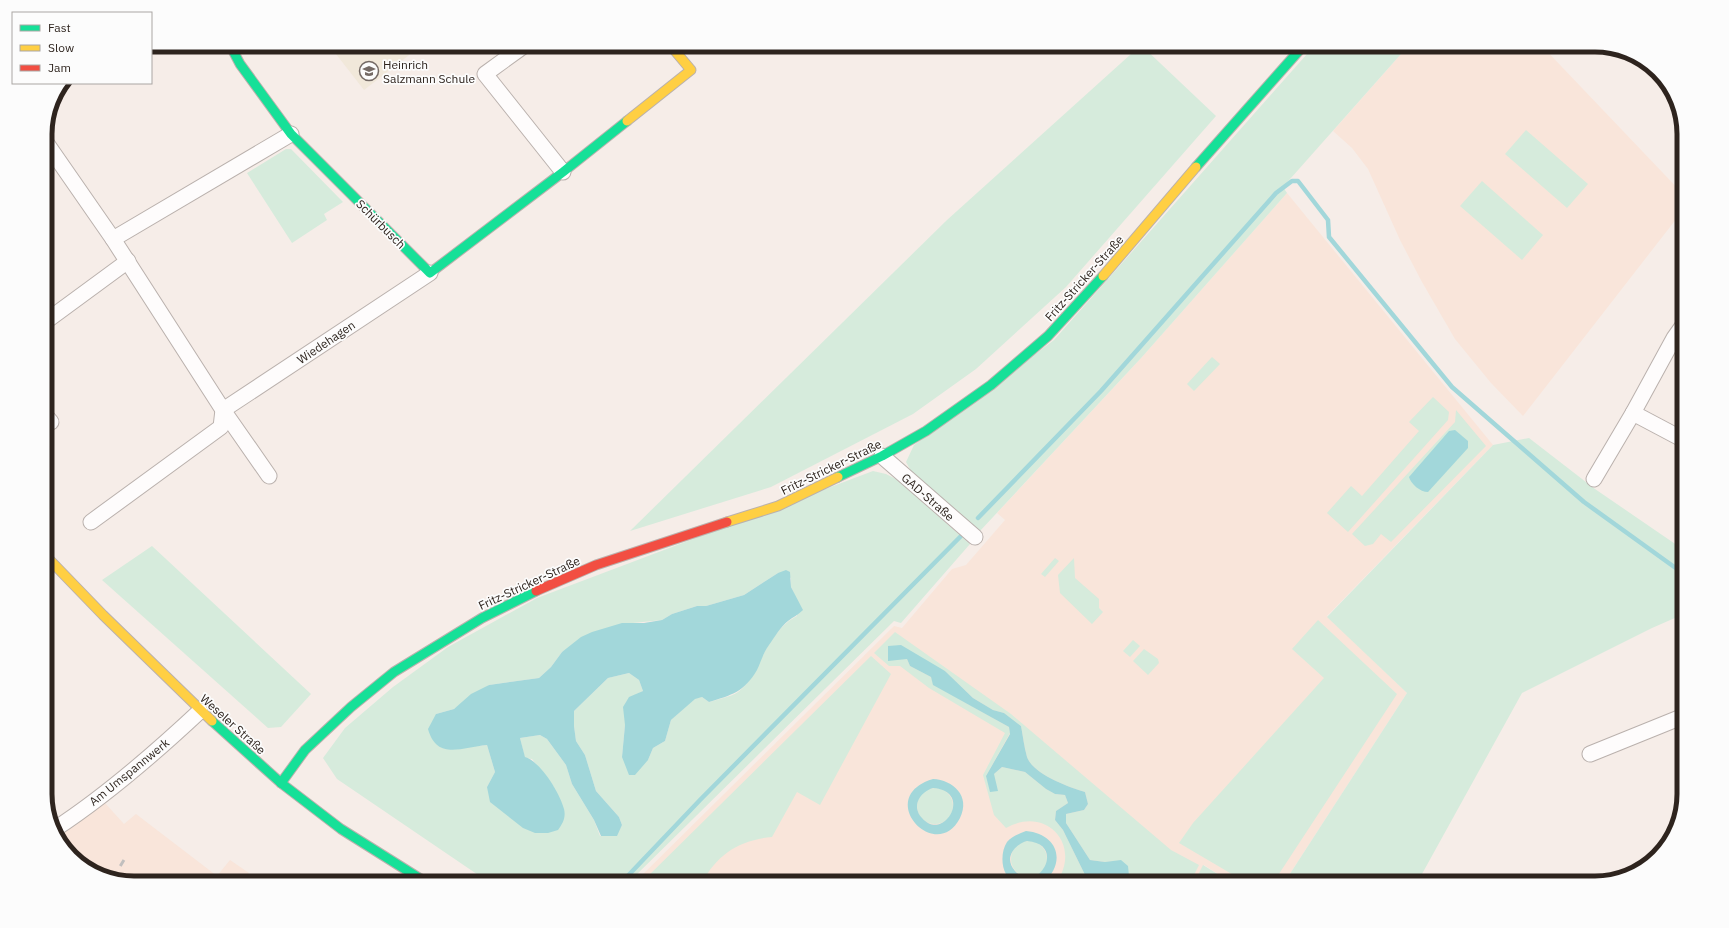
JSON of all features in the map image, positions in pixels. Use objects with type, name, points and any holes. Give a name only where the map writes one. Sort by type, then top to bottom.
[{"type":"main road","name":"Schürbusch","points":[[234,52],[240,64],[291,134],[430,273]]},
{"type":"main road","points":[[430,273],[563,172],[691,70],[676,52]]},
{"type":"main road","name":"Fritz-Stricker-Straße","points":[[281,783],[304,750],[351,707],[394,672],[433,646],[482,618],[520,598],[596,565],[778,506],[882,456],[926,431],[991,385],[1048,336],[1083,299],[1298,52]]},
{"type":"main road","name":"Weseler Straße","points":[[52,562],[108,621],[200,711],[281,783],[342,829],[416,876]]},
{"type":"street","points":[[515,52],[485,74],[563,172]]},
{"type":"street","points":[[113,239],[291,134]]},
{"type":"street","points":[[52,151],[128,261],[223,410],[269,476]]},
{"type":"street","points":[[52,317],[128,261]]},
{"type":"street","name":"Wiedehagen","points":[[223,410],[430,273]]},
{"type":"street","points":[[1594,479],[1677,334]]},
{"type":"street","points":[[91,522],[221,427],[223,410]]},
{"type":"street","points":[[1633,413],[1677,436]]},
{"type":"street","name":"GAD-Straße","points":[[882,456],[975,537]]},
{"type":"street","name":"Am Umspannwerk","points":[[59,826],[91,804],[128,775],[200,711]]},
{"type":"street","points":[[1590,754],[1677,719]]},
{"type":"shaded area","name":"Heinrich Salzmann Schule","points":[[334,52],[413,52],[364,90]]},
{"type":"shaded area","points":[[1403,52],[1548,52],[1677,188],[1677,218],[1523,416],[1491,383],[1455,339],[1400,240],[1368,169],[1352,148],[1333,131]]},
{"type":"shaded area","points":[[1287,193],[1493,445],[1327,616],[1407,693],[1289,876],[1221,876],[1204,865],[1198,876],[641,876],[894,626],[902,628],[952,569],[966,565],[1005,520],[997,513],[1142,357]]},
{"type":"shaded area","points":[[104,802],[124,824],[136,814],[217,876],[129,876],[108,872],[98,868],[80,856],[72,848],[61,832]]},
{"type":"shaded area","points":[[230,860],[249,873],[247,876],[217,876]]},
{"type":"green space","points":[[1133,52],[1148,52],[1216,116],[1066,287],[976,369],[913,414],[771,487],[630,531],[947,220]]},
{"type":"green space","points":[[1309,52],[1403,52],[1283,187],[1287,193],[1142,357],[980,531],[912,473],[906,462],[914,445],[1054,340]]},
{"type":"green space","points":[[1526,130],[1588,184],[1567,208],[1505,154]]},
{"type":"green space","points":[[286,149],[291,149],[343,202],[324,214],[327,220],[292,243],[247,173]]},
{"type":"green space","points":[[1482,181],[1543,235],[1522,260],[1460,206]]},
{"type":"green space","points":[[1212,357],[1220,364],[1194,391],[1187,384]]},
{"type":"green space","points":[[1433,397],[1449,412],[1448,420],[1348,532],[1327,513],[1351,486],[1362,496],[1419,431],[1409,422]]},
{"type":"green space","points":[[1456,410],[1486,446],[1391,542],[1381,534],[1373,544],[1365,546],[1352,534],[1455,422]]},
{"type":"green space","points":[[1529,438],[1595,489],[1677,545],[1677,617],[1522,693],[1421,876],[1289,876],[1407,693],[1327,617],[1493,445]]},
{"type":"green space","points":[[873,471],[886,474],[896,479],[970,544],[901,623],[894,621],[635,876],[480,876],[337,779],[323,758],[345,728],[393,687],[448,647],[537,598]],"holes":[[[778,573],[791,578],[791,587],[794,593],[797,616],[786,623],[776,634],[768,645],[752,676],[746,684],[738,692],[728,697],[709,702],[702,697],[695,698],[671,720],[665,741],[653,748],[648,760],[622,757],[625,704],[630,698],[643,691],[639,680],[629,673],[608,678],[574,711],[576,741],[585,755],[596,791],[619,817],[622,825],[616,836],[600,836],[594,820],[572,784],[566,765],[547,739],[540,735],[520,738],[525,758],[532,759],[554,787],[487,787],[495,772],[487,745],[479,746],[436,714],[454,709],[489,685],[539,678],[551,667],[562,652],[633,623],[662,620],[672,614],[697,606],[706,606],[744,595]]]},
{"type":"green space","points":[[152,546],[311,694],[281,727],[268,728],[102,580]]},
{"type":"green space","points":[[1055,558],[1059,561],[1045,577],[1041,574]]},
{"type":"green space","points":[[1074,558],[1075,578],[1099,599],[1099,608],[1103,612],[1092,624],[1060,593],[1058,575]]},
{"type":"green space","points":[[1318,620],[1397,694],[1278,876],[1235,876],[1179,843],[1193,823],[1324,678],[1292,649]]},
{"type":"green space","points":[[895,632],[1011,714],[1171,850],[1199,865],[1194,876],[1129,876],[1121,861],[1105,862],[1090,860],[1066,823],[1066,814],[1084,810],[1088,804],[1085,792],[1052,779],[1036,769],[1027,757],[1021,726],[1004,713],[993,710],[973,698],[945,671],[907,659],[910,666],[931,677],[934,685],[1009,727],[1010,733],[986,776],[994,774],[1002,767],[1025,772],[1046,789],[1055,794],[1065,795],[1068,803],[1056,811],[1055,820],[1063,830],[1086,876],[1060,876],[1063,869],[1065,855],[1063,843],[1056,833],[1047,825],[1034,822],[1021,822],[1006,828],[994,815],[983,775],[1005,733],[929,688],[900,666],[889,666],[874,653]]},
{"type":"green space","points":[[1133,640],[1140,646],[1130,657],[1123,651]]},
{"type":"green space","points":[[1144,649],[1158,659],[1159,663],[1148,675],[1133,661]]},
{"type":"green space","points":[[871,656],[891,674],[820,805],[797,792],[772,837],[750,841],[731,850],[722,856],[706,876],[648,876]]},
{"type":"green space","points":[[939,788],[948,793],[952,799],[952,813],[948,819],[939,824],[931,824],[922,819],[918,813],[917,802],[922,793],[928,789]]},
{"type":"green space","points":[[1025,841],[1036,842],[1042,846],[1047,855],[1046,866],[1042,872],[1036,876],[1022,876],[1016,872],[1011,863],[1012,852],[1016,846]]},
{"type":"green space","points":[[1203,865],[1221,876],[1198,876]]},
{"type":"water","points":[[1455,430],[1468,441],[1468,448],[1428,492],[1419,489],[1409,477],[1449,431]]},
{"type":"water","points":[[786,570],[790,572],[791,587],[803,610],[785,623],[780,629],[765,651],[757,670],[742,688],[731,695],[709,702],[702,697],[695,699],[671,720],[665,741],[653,748],[648,760],[635,775],[629,775],[622,757],[625,725],[623,707],[629,697],[643,691],[639,680],[629,673],[608,678],[574,711],[576,741],[585,755],[596,791],[619,817],[622,825],[617,836],[601,836],[594,820],[572,784],[566,765],[547,739],[540,735],[520,738],[525,757],[537,765],[549,778],[562,802],[565,812],[563,822],[558,830],[548,833],[535,833],[523,828],[490,802],[487,787],[495,772],[487,745],[452,750],[444,749],[432,739],[428,729],[436,714],[454,709],[471,694],[489,685],[539,678],[551,667],[562,652],[581,637],[622,623],[644,623],[662,620],[672,614],[697,606],[706,606],[744,595],[778,573]]},
{"type":"water","points":[[901,645],[945,671],[973,698],[993,710],[1004,713],[1021,726],[1027,757],[1036,769],[1052,779],[1085,792],[1088,804],[1084,810],[1066,814],[1066,823],[1090,860],[1105,862],[1121,860],[1128,866],[1129,876],[1086,876],[1063,830],[1055,820],[1056,811],[1068,803],[1065,795],[1055,794],[1046,789],[1025,772],[1002,767],[994,774],[998,791],[990,792],[986,776],[1010,734],[1009,727],[933,685],[931,677],[910,666],[907,659],[888,661],[888,646]]},
{"type":"water","points":[[933,779],[940,780],[953,786],[962,796],[963,810],[960,818],[949,831],[937,834],[925,831],[915,823],[909,812],[909,799],[916,788]],"holes":[[[933,788],[945,791],[952,797],[953,805],[951,814],[946,820],[939,824],[930,824],[922,818],[919,813],[917,809],[918,800],[924,793]]]},
{"type":"water","points":[[1026,831],[1037,833],[1046,837],[1052,843],[1056,850],[1057,858],[1055,866],[1049,876],[1034,876],[1039,873],[1045,866],[1047,858],[1046,850],[1039,844],[1027,841],[1014,849],[1010,857],[1010,862],[1015,871],[1022,876],[1008,876],[1003,866],[1002,859],[1004,847],[1011,838]]},
{"type":"waterway","points":[[978,518],[1101,391],[1276,193],[1292,181],[1298,181],[1328,220],[1329,237],[1452,387],[1584,502],[1677,569]]},
{"type":"waterway","points":[[628,876],[700,800],[961,536]]},
{"type":"railway","points":[[116,874],[124,860]]},
{"type":"traffic: fast","points":[[234,52],[240,64],[291,134],[430,273],[563,172],[627,121]]},
{"type":"traffic: fast","points":[[1196,167],[1298,52]]},
{"type":"traffic: fast","points":[[838,477],[882,456],[926,431],[991,385],[1048,336],[1103,276]]},
{"type":"traffic: fast","points":[[281,783],[305,750],[351,707],[394,672],[482,618],[536,591]]},
{"type":"traffic: fast","points":[[212,721],[281,783],[341,829],[416,876]]},
{"type":"traffic: slow","points":[[627,121],[691,70],[676,52]]},
{"type":"traffic: slow","points":[[1103,276],[1196,167]]},
{"type":"traffic: slow","points":[[727,522],[778,506],[838,477]]},
{"type":"traffic: slow","points":[[52,562],[103,615],[212,721]]},
{"type":"traffic: jam","points":[[536,591],[596,565],[727,522]]},
{"type":"place","name":"Heinrich Salzmann Schule","points":[[369,71]]}]
